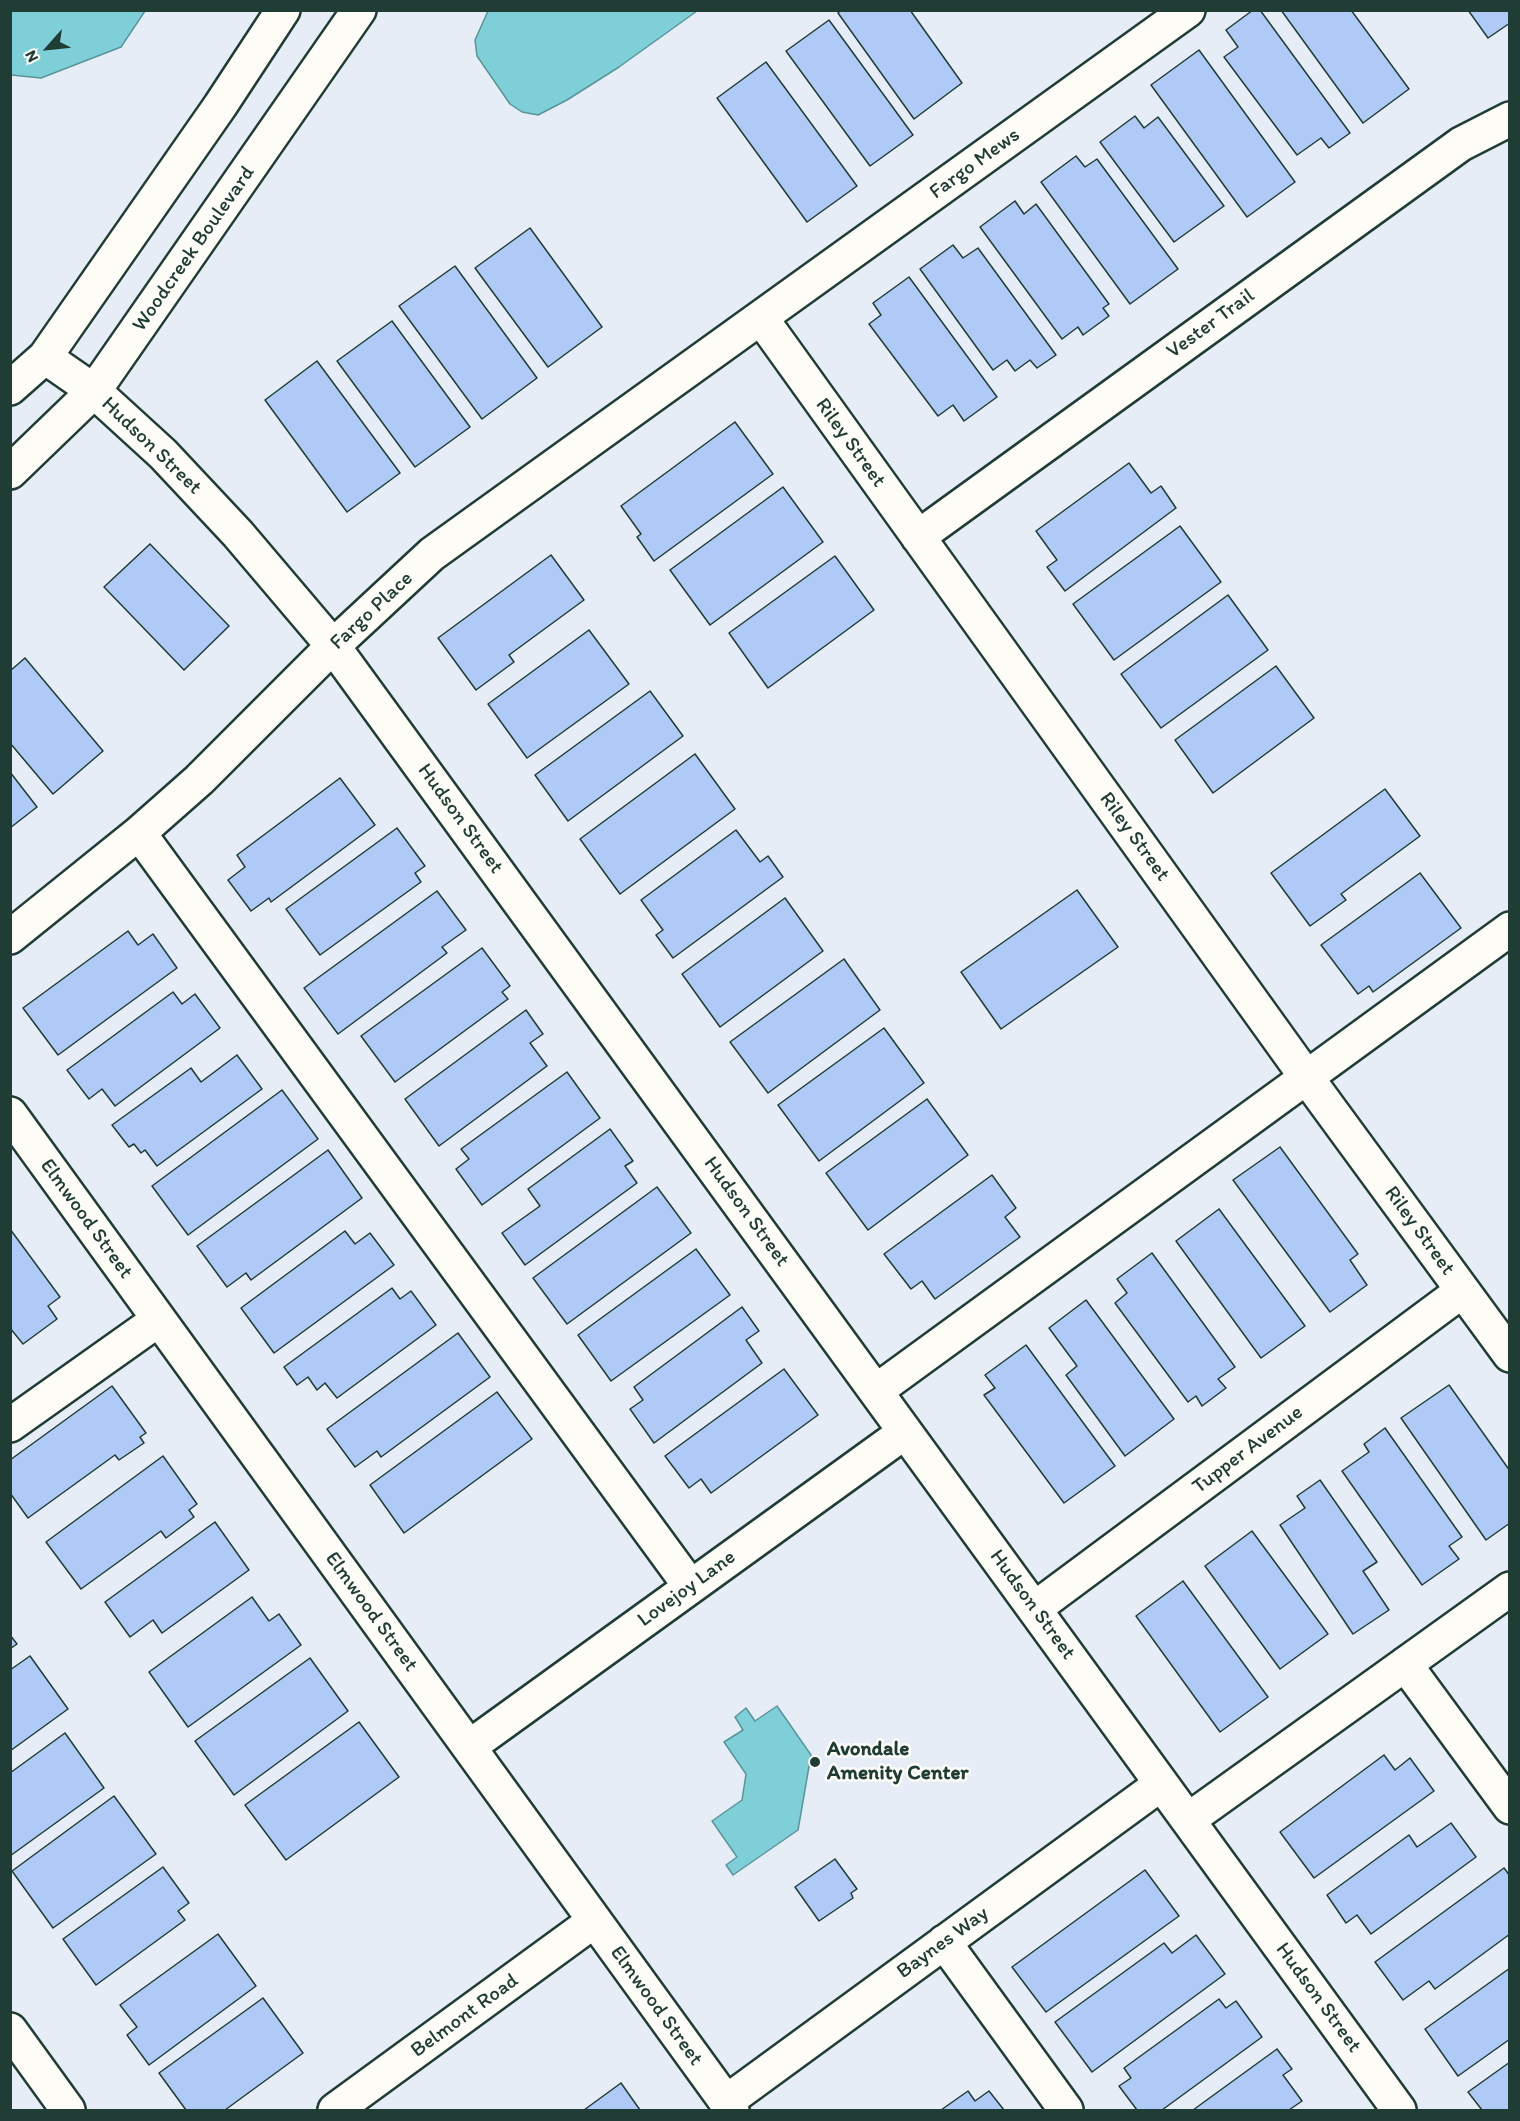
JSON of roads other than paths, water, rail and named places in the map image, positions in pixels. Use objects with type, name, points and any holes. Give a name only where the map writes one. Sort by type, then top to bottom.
[{"type":"street","points":[[10,388],[45,357],[220,106],[283,10]]},
{"type":"street","name":"Woodcreek Boulevard","points":[[10,472],[94,391],[358,10]]},
{"type":"street","name":"Fargo Mews","points":[[761,318],[1188,10]]},
{"type":"street","name":"Vester Trail","points":[[918,537],[1461,144],[1509,119]]},
{"type":"street","name":"Riley Street","points":[[761,318],[1509,1355]]},
{"type":"street","name":"Fargo Place","points":[[10,937],[139,833],[257,724],[333,646],[432,554],[761,318]]},
{"type":"street","name":"Hudson Street","points":[[45,357],[94,391],[163,454],[238,534],[333,646],[1399,2110]]},
{"type":"street","points":[[139,833],[690,1586]]},
{"type":"street","points":[[876,1391],[1509,929]]},
{"type":"street","name":"Elmwood Street","points":[[10,1114],[729,2106]]},
{"type":"street","name":"Tupper Avenue","points":[[1034,1609],[1462,1291]]},
{"type":"street","points":[[10,1425],[158,1320]]},
{"type":"street","name":"Lovejoy Lane","points":[[469,1747],[905,1432]]},
{"type":"street","points":[[1188,1820],[1509,1589]]},
{"type":"street","points":[[1405,1664],[1509,1807]]},
{"type":"street","name":"Baynes Way","points":[[729,2106],[944,1942],[1161,1784]]},
{"type":"street","name":"Belmont Road","points":[[335,2110],[594,1921]]},
{"type":"street","points":[[944,1942],[1066,2110]]},
{"type":"street","points":[[10,2030],[68,2110]]},
{"type":"water","points":[[11,10],[145,11],[121,47],[41,78],[11,75]]},
{"type":"water","points":[[488,10],[697,11],[619,67],[567,100],[538,115],[522,112],[510,104],[477,56],[475,40]]},
{"type":"water","points":[[777,1706],[811,1755],[798,1830],[733,1875],[726,1865],[737,1857],[712,1821],[742,1800],[746,1774],[724,1742],[743,1730],[735,1717],[746,1708],[755,1721]]},
{"type":"place","name":"Avondale Amenity Center","points":[[815,1762]]}]
